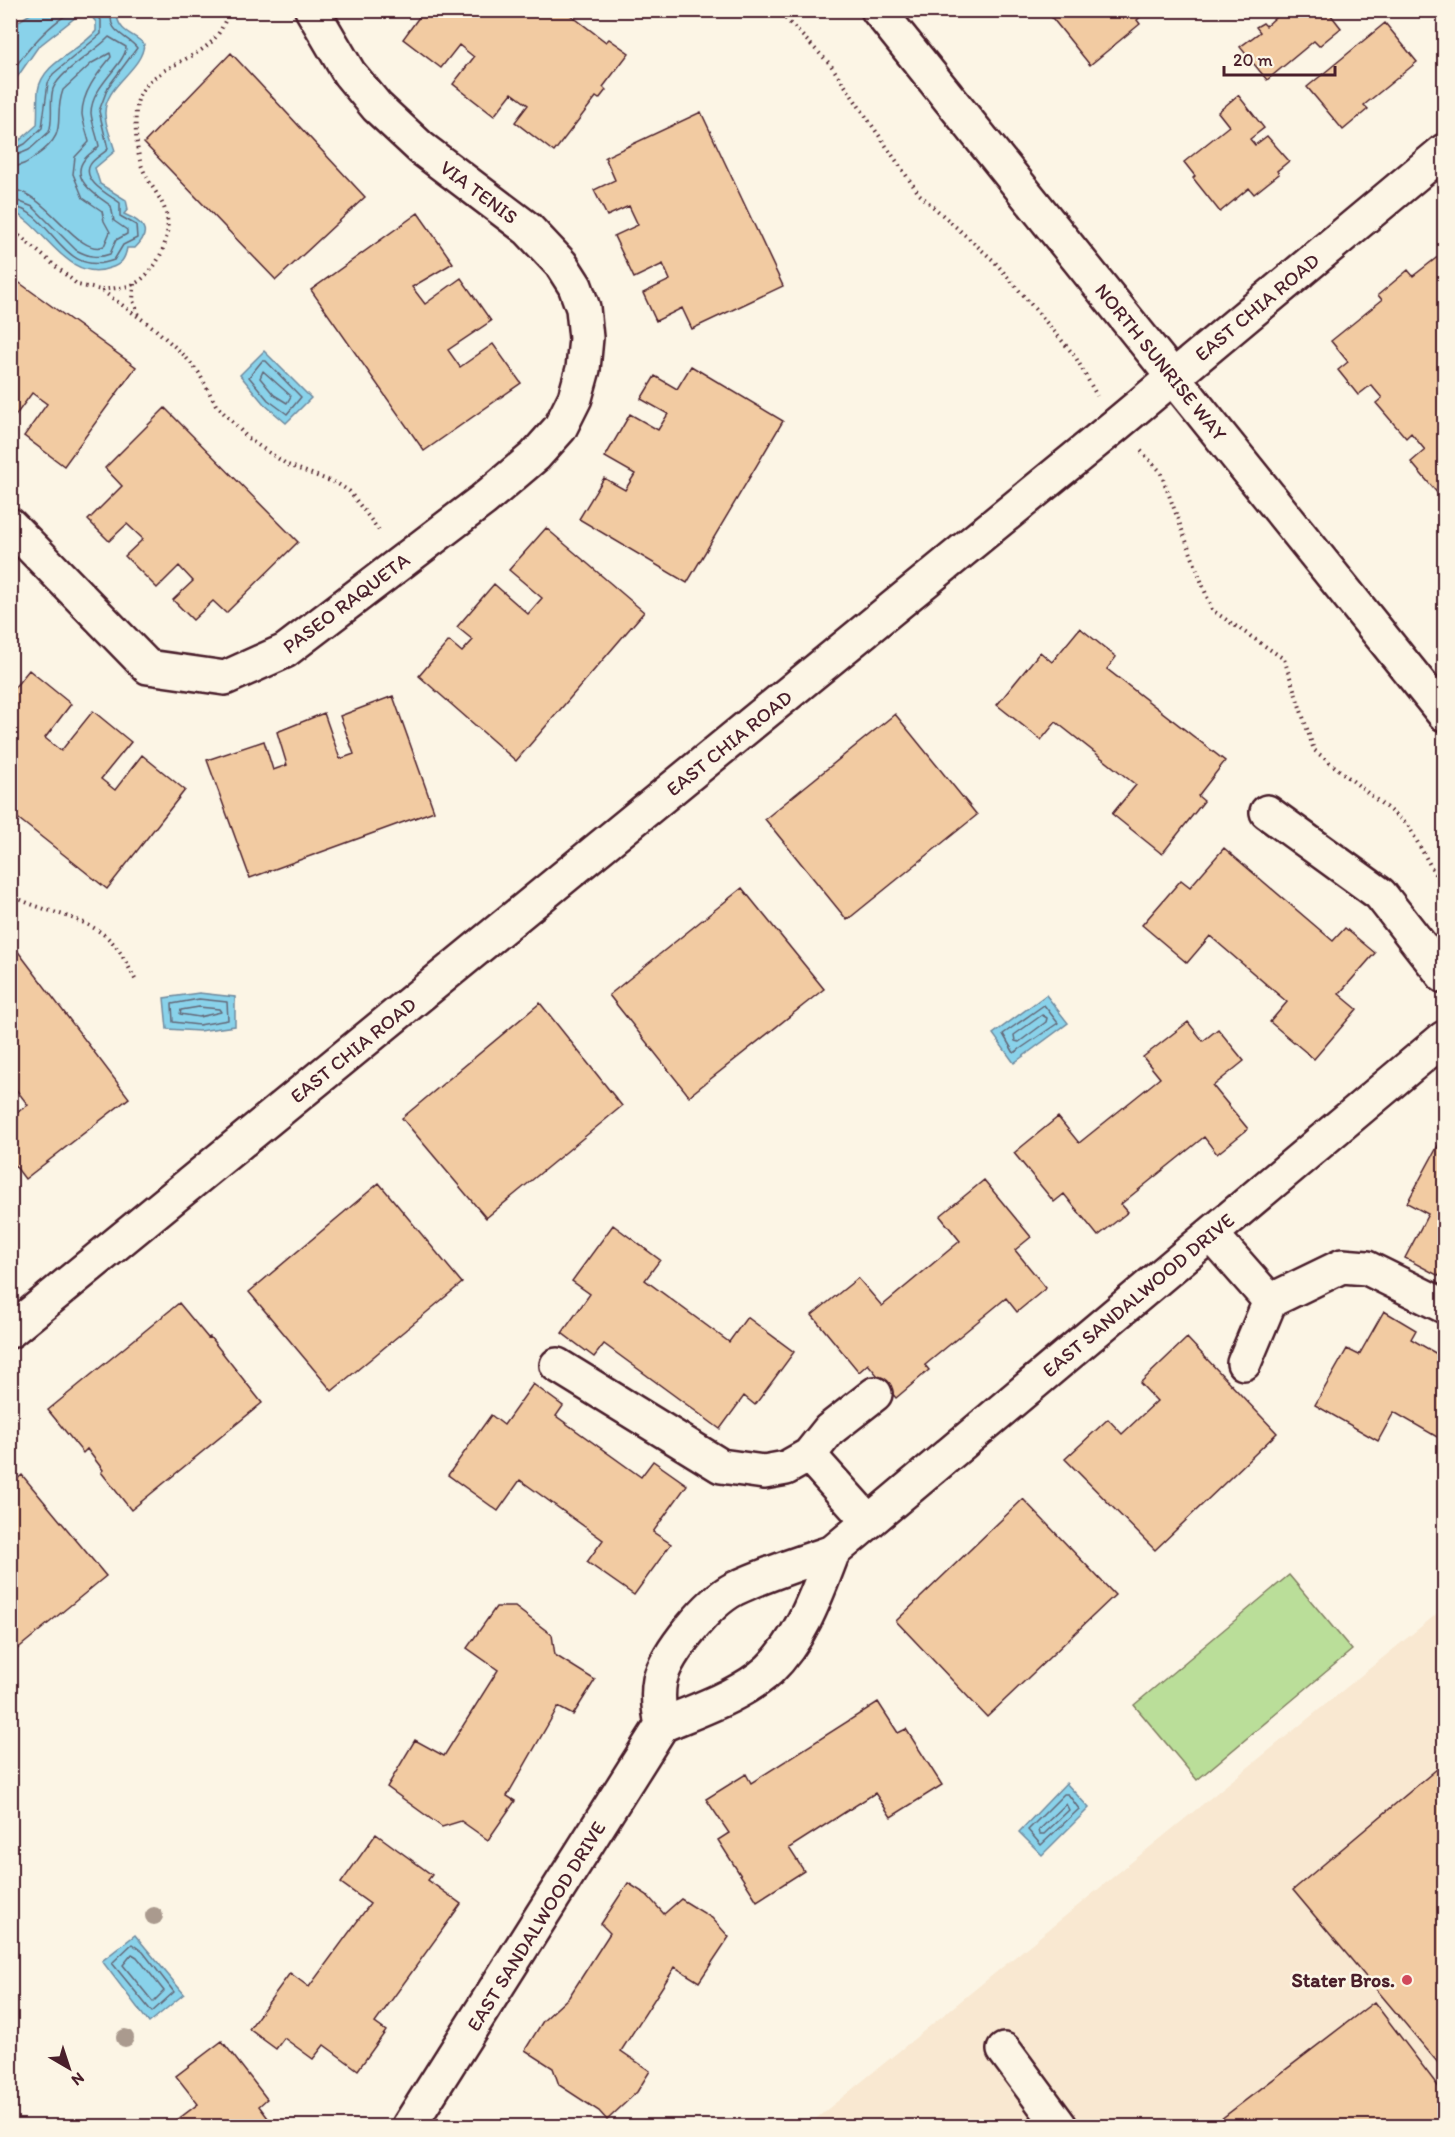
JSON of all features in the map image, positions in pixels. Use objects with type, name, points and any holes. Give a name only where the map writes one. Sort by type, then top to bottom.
[{"type":"street","name":"VIA TENIS","points":[[312,10],[349,74],[377,107],[421,148],[528,229],[561,264],[575,286],[583,308],[585,348],[583,369],[575,398]]},
{"type":"street","name":"NORTH SUNRISE WAY","points":[[890,15],[1173,377],[1444,714]]},
{"type":"street","name":"EAST CHIA ROAD","points":[[10,1331],[1173,377],[1444,151]]},
{"type":"street","name":"PASEO RAQUETA","points":[[10,525],[148,667],[225,678],[285,651],[483,500],[535,456],[560,428],[575,398]]},
{"type":"street","points":[[1267,812],[1380,894],[1444,976]]},
{"type":"street","name":"EAST SANDALWOOD DRIVE","points":[[662,1725],[658,1708],[661,1679],[681,1640],[707,1609],[733,1590],[833,1552],[1444,1038]]},
{"type":"street","points":[[1211,1234],[1270,1301]]},
{"type":"street","points":[[1244,1363],[1270,1301],[1342,1266],[1366,1268],[1444,1306]]},
{"type":"street","points":[[556,1365],[721,1466],[764,1472],[786,1467],[810,1455],[828,1430],[875,1394]]},
{"type":"street","points":[[810,1455],[869,1522]]},
{"type":"street","name":"EAST SANDALWOOD DRIVE","points":[[409,2127],[662,1725],[712,1704],[768,1670],[799,1631],[833,1552]]},
{"type":"street","points":[[1004,2050],[1060,2127]]},
{"type":"path","points":[[101,290],[134,283],[161,256],[166,238],[168,218],[160,197],[142,167],[136,111],[138,98],[155,76],[209,44],[224,25],[229,10]]},
{"type":"path","points":[[10,228],[78,285],[101,290],[140,317],[184,355],[199,373],[216,405],[250,440],[288,465],[338,484],[349,491],[383,537]]},
{"type":"path","points":[[134,283],[133,301],[140,317]]},
{"type":"path","points":[[10,894],[40,908],[88,924],[108,939],[136,981]]},
{"type":"shaded area","points":[[1444,1608],[1444,2126],[807,2126]]},
{"type":"green space","points":[[1289,1575],[1352,1650],[1197,1780],[1134,1705]]},
{"type":"water","points":[[35,11],[120,11],[117,16],[121,26],[144,44],[137,62],[116,86],[106,104],[106,123],[115,151],[95,168],[100,184],[126,200],[128,209],[124,214],[141,224],[144,232],[144,237],[135,248],[127,248],[122,261],[110,268],[95,271],[81,268],[57,251],[23,218],[11,211],[11,148],[37,125],[38,91],[41,81],[46,72],[96,31],[96,22],[91,16],[76,17],[38,47],[11,86],[11,26]]},
{"type":"water","points":[[264,351],[311,398],[286,423],[264,404],[240,375]]},
{"type":"water","points":[[199,993],[235,997],[235,1026],[199,1031],[167,1029],[164,998]]},
{"type":"water","points":[[1046,995],[1068,1023],[1014,1063],[993,1034]]},
{"type":"water","points":[[1066,1783],[1089,1808],[1042,1855],[1019,1832]]},
{"type":"water","points":[[135,1935],[184,1994],[149,2023],[102,1961]]},
{"type":"building","points":[[419,10],[570,10],[568,13],[606,42],[609,39],[629,53],[603,87],[606,90],[599,99],[596,97],[554,152],[515,122],[528,105],[512,93],[494,116],[453,84],[474,57],[459,45],[441,68],[403,39],[422,13]]},
{"type":"building","points":[[1054,10],[1148,10],[1137,20],[1140,24],[1090,65],[1049,14]]},
{"type":"building","points":[[1284,10],[1327,10],[1341,28],[1319,46],[1314,41],[1267,80],[1240,47],[1260,32],[1256,27],[1263,23],[1266,26]]},
{"type":"building","points":[[1437,10],[1444,10],[1444,20]]},
{"type":"building","points":[[1385,23],[1417,62],[1364,105],[1368,109],[1343,130],[1307,87]]},
{"type":"building","points":[[231,53],[365,197],[276,280],[144,143]]},
{"type":"building","points":[[1238,95],[1264,128],[1250,139],[1255,145],[1267,136],[1289,161],[1277,171],[1279,174],[1254,194],[1249,188],[1220,212],[1193,178],[1195,176],[1184,162],[1229,126],[1218,112]]},
{"type":"building","points":[[701,112],[783,286],[692,329],[682,308],[656,321],[643,293],[670,280],[663,264],[634,278],[614,236],[638,225],[629,206],[607,216],[594,190],[615,180],[605,157]]},
{"type":"building","points":[[418,213],[453,263],[412,287],[425,304],[461,278],[491,321],[448,350],[460,367],[493,344],[521,383],[424,451],[311,290]]},
{"type":"building","points":[[1444,252],[1444,491],[1439,495],[1411,462],[1425,450],[1411,433],[1406,438],[1376,403],[1382,398],[1371,385],[1358,395],[1338,370],[1348,362],[1331,341],[1382,300],[1378,295],[1408,270],[1413,276]]},
{"type":"building","points":[[10,276],[136,367],[64,466],[24,436],[47,404],[32,393],[10,423]]},
{"type":"building","points":[[691,366],[783,421],[687,583],[579,519],[604,478],[625,490],[635,474],[605,457],[630,414],[658,430],[668,414],[641,399],[655,376],[677,389]]},
{"type":"building","points":[[165,408],[298,542],[226,613],[213,601],[193,620],[173,600],[193,581],[179,566],[157,588],[125,556],[143,539],[127,524],[109,541],[88,520],[122,486],[105,468]]},
{"type":"building","points":[[546,528],[644,612],[516,761],[419,676],[449,641],[462,652],[473,640],[457,627],[494,584],[528,614],[542,598],[509,570]]},
{"type":"building","points":[[1080,628],[1116,657],[1107,669],[1225,761],[1198,796],[1204,801],[1162,854],[1112,814],[1136,785],[1056,722],[1041,740],[997,705],[1040,652],[1052,662]]},
{"type":"building","points":[[29,670],[71,704],[45,738],[61,751],[93,711],[131,742],[101,779],[115,790],[142,755],[185,790],[107,889],[10,812],[10,693]]},
{"type":"building","points":[[393,696],[434,811],[250,878],[207,760],[264,741],[273,770],[287,765],[277,732],[324,713],[340,759],[354,754],[340,716]]},
{"type":"building","points":[[895,714],[977,815],[847,920],[765,819]]},
{"type":"building","points":[[1224,848],[1333,941],[1345,928],[1375,953],[1339,994],[1357,1009],[1314,1059],[1270,1022],[1287,1002],[1210,936],[1187,963],[1142,925],[1181,880],[1190,887]]},
{"type":"building","points":[[742,888],[824,989],[689,1096],[609,995]]},
{"type":"building","points":[[10,941],[129,1098],[25,1179],[10,1159],[10,1117],[28,1105],[15,1088],[10,1092]]},
{"type":"building","points":[[540,1003],[622,1106],[486,1218],[402,1118]]},
{"type":"building","points":[[1188,1022],[1203,1041],[1218,1029],[1244,1061],[1213,1086],[1248,1129],[1217,1154],[1204,1137],[1121,1204],[1128,1212],[1098,1236],[1064,1194],[1054,1202],[1014,1153],[1058,1117],[1079,1143],[1160,1078],[1143,1057]]},
{"type":"building","points":[[1440,1142],[1444,1144],[1444,1266],[1439,1276],[1405,1258],[1428,1214],[1407,1203]]},
{"type":"building","points":[[984,1180],[1031,1237],[1015,1250],[1046,1288],[1017,1312],[1006,1298],[925,1365],[929,1370],[896,1398],[868,1364],[859,1372],[812,1315],[858,1278],[882,1306],[960,1241],[940,1216]]},
{"type":"building","points":[[379,1183],[462,1283],[332,1391],[249,1292]]},
{"type":"building","points":[[613,1225],[660,1260],[645,1280],[729,1342],[747,1317],[794,1352],[755,1405],[744,1396],[720,1429],[604,1344],[594,1357],[562,1333],[590,1294],[572,1281]]},
{"type":"building","points":[[179,1303],[208,1338],[210,1337],[262,1403],[131,1510],[101,1472],[103,1470],[87,1449],[83,1453],[48,1410]]},
{"type":"building","points":[[1384,1311],[1416,1330],[1411,1339],[1444,1358],[1444,1441],[1394,1412],[1378,1441],[1315,1405],[1347,1349],[1359,1355]]},
{"type":"building","points":[[1187,1338],[1277,1433],[1155,1550],[1065,1459],[1108,1419],[1122,1434],[1157,1401],[1140,1383]]},
{"type":"building","points":[[533,1384],[563,1406],[556,1416],[641,1477],[653,1461],[687,1485],[653,1532],[671,1544],[634,1595],[587,1562],[603,1540],[520,1480],[498,1511],[448,1475],[491,1415],[504,1425]]},
{"type":"building","points":[[22,1475],[106,1576],[10,1655],[10,1485]]},
{"type":"building","points":[[1023,1499],[1115,1595],[987,1717],[896,1621]]},
{"type":"building","points":[[496,1607],[515,1607],[552,1635],[555,1655],[595,1680],[573,1715],[558,1707],[507,1796],[515,1801],[488,1840],[461,1821],[442,1827],[387,1787],[415,1740],[444,1756],[498,1670],[467,1648]]},
{"type":"building","points":[[878,1702],[898,1733],[906,1729],[942,1785],[891,1817],[875,1793],[789,1848],[804,1871],[757,1901],[718,1840],[729,1833],[706,1799],[746,1774],[751,1783]]},
{"type":"building","name":"Stater Bros.","points":[[1444,1763],[1444,2070],[1293,1890]]},
{"type":"building","points":[[376,1834],[432,1875],[428,1880],[461,1904],[375,2023],[386,2031],[358,2070],[324,2045],[313,2059],[284,2038],[276,2049],[249,2029],[290,1973],[309,1987],[370,1904],[341,1883]]},
{"type":"building","points":[[628,1883],[647,1895],[664,1914],[681,1899],[712,1918],[729,1937],[699,1982],[675,1967],[621,2051],[650,2071],[637,2092],[607,2120],[599,2111],[559,2085],[553,2068],[525,2050],[543,2021],[569,1997],[610,1933],[601,1924]]},
{"type":"building","points":[[1374,2002],[1444,2094],[1444,2126],[1212,2126]]},
{"type":"building","points":[[222,2041],[267,2099],[259,2106],[274,2126],[169,2126],[198,2104],[176,2076]]},
{"type":"place","name":"Stater Bros.","points":[[1407,1980]]}]
